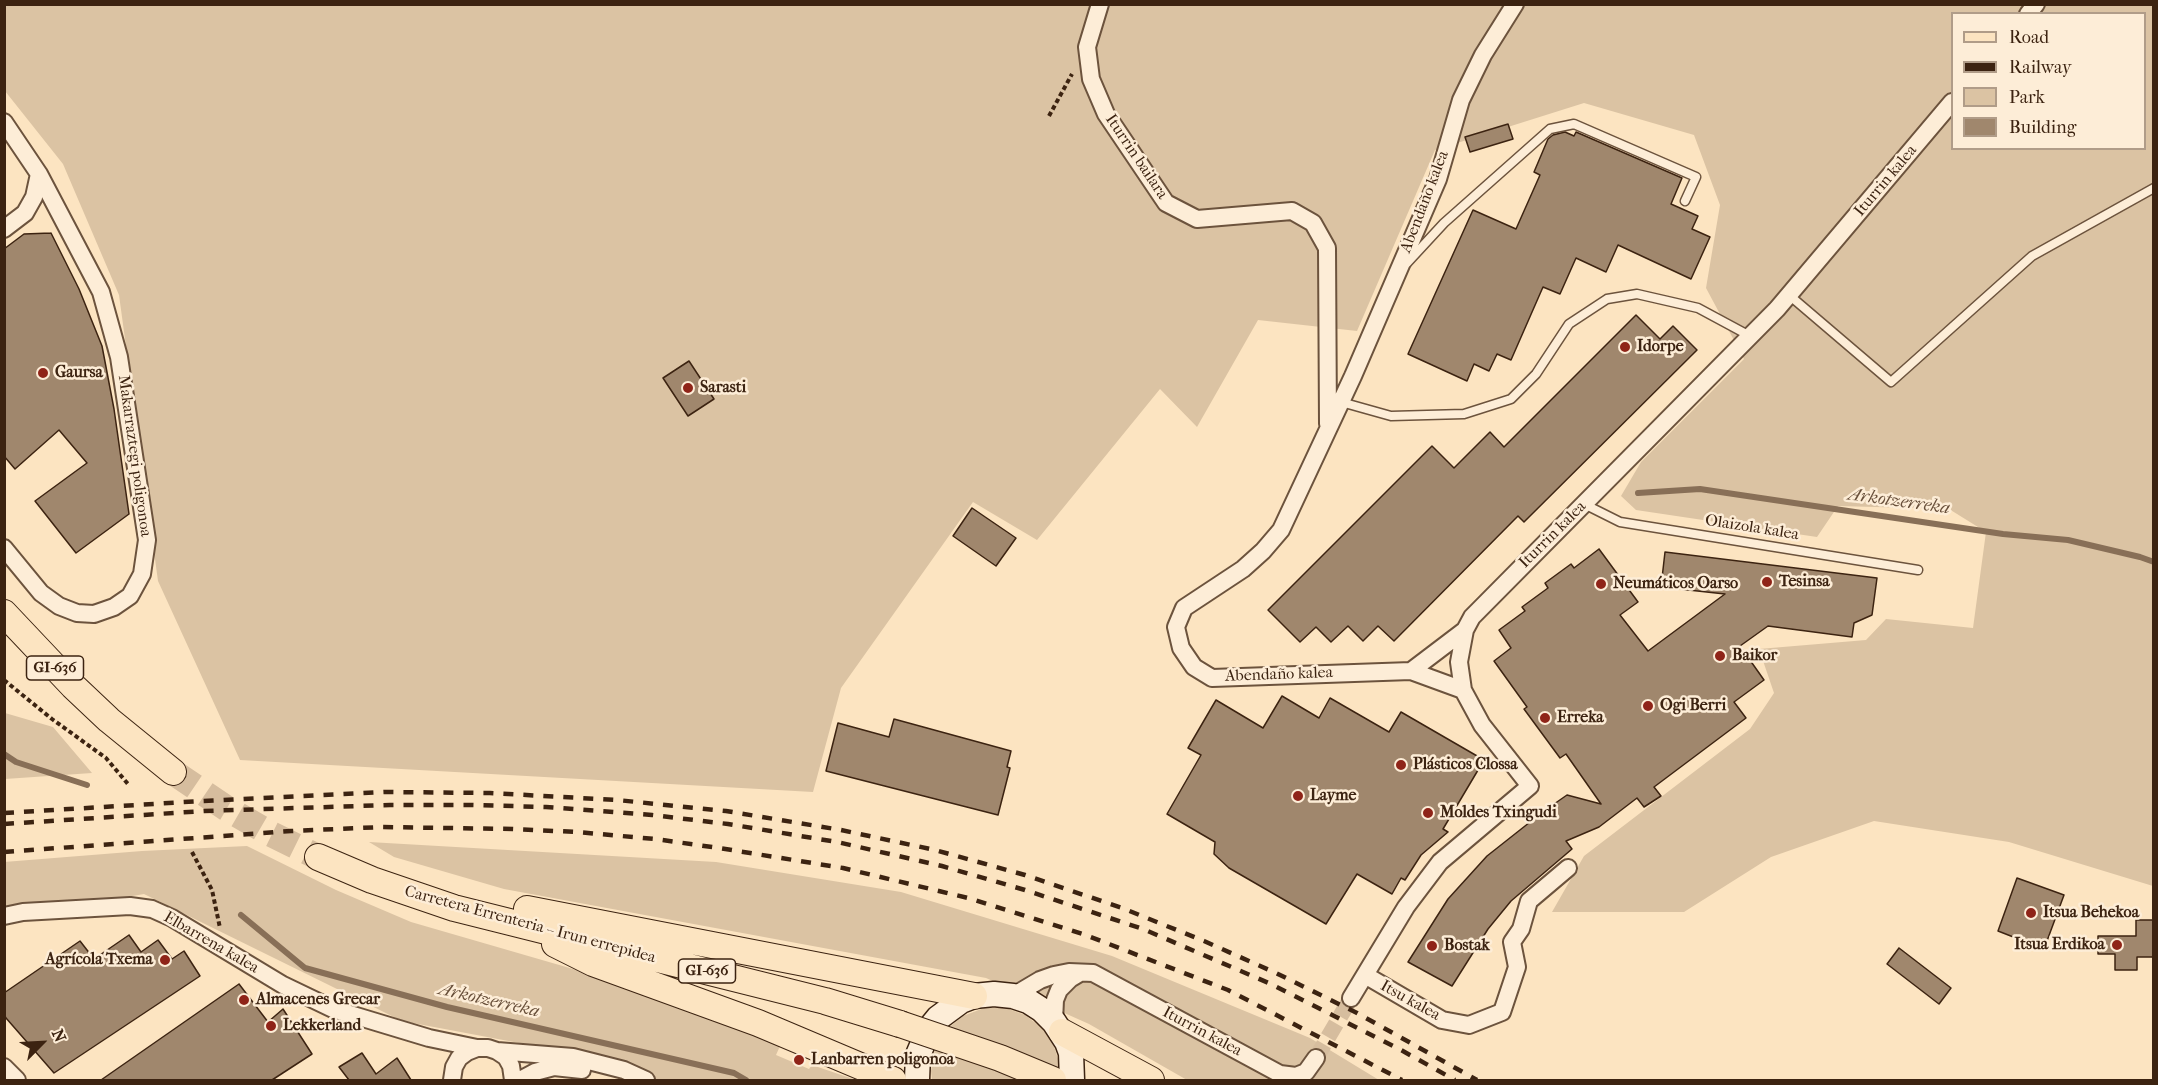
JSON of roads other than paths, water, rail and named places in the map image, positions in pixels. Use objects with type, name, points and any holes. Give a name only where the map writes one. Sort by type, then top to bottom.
[{"type":"main road","name":"GI-636","points":[[4,613],[73,686],[109,720],[173,772]]},
{"type":"main road","name":"Carretera Errenteria – Irun errepidea","points":[[318,857],[372,880],[431,900],[825,1001],[1000,1058],[1053,1080]]},
{"type":"main road","points":[[431,900],[460,896],[974,996]]},
{"type":"main road","points":[[512,922],[593,963],[758,1023],[893,1080]]},
{"type":"main road","points":[[1058,1027],[1151,1080]]},
{"type":"street","name":"Iturrin bailara","points":[[1100,4],[1087,47],[1091,79],[1106,114],[1166,203],[1197,219],[1292,211],[1313,223],[1327,248],[1328,429]]},
{"type":"street","name":"Abendaño kalea","points":[[1411,671],[1212,678],[1194,667],[1181,648],[1176,627],[1184,608],[1243,569],[1281,530],[1341,402],[1438,179],[1461,100],[1483,55],[1515,4]]},
{"type":"street","name":"Iturrin kalea","points":[[1351,998],[1406,907],[1440,862],[1530,786],[1482,725],[1463,690],[1459,662],[1465,630],[1472,617],[1789,295],[1951,104]]},
{"type":"street","name":"Makarraztegi poligonoa","points":[[4,122],[39,174],[101,292],[119,357],[147,540],[142,574],[130,596],[114,607],[94,614],[77,613],[59,606],[41,593],[4,548]]},
{"type":"street","points":[[4,229],[25,213],[34,197],[39,174]]},
{"type":"street","points":[[1411,671],[1465,630]]},
{"type":"street","points":[[1411,671],[1463,690]]},
{"type":"street","name":"Itsu kalea","points":[[1365,975],[1442,1020],[1469,1025],[1502,1012],[1517,967],[1512,942],[1521,929],[1529,901],[1568,868]]},
{"type":"street","name":"Elbarrena kalea","points":[[4,916],[23,912],[130,906],[152,909],[172,918],[283,985],[333,1010],[429,1038],[477,1048],[573,1057],[624,1070],[646,1080]]},
{"type":"street","points":[[1072,1080],[1071,1053],[1058,1027],[1055,1000],[1059,990],[1070,979],[1084,972]]},
{"type":"street","name":"Iturrin kalea","points":[[1013,996],[1040,980],[1054,975],[1093,973],[1280,1074],[1296,1076],[1306,1072],[1316,1058]]},
{"type":"street","points":[[917,1080],[918,1055],[929,1029],[949,1008],[974,996],[994,994],[1013,996],[1028,1001],[1058,1027]]},
{"type":"street","points":[[452,1080],[454,1067],[459,1058],[477,1048]]},
{"type":"street","points":[[497,1051],[506,1057],[511,1066],[513,1080]]},
{"type":"street","points":[[4,1067],[17,1080]]},
{"type":"street","points":[[520,1080],[535,1072],[554,1067],[586,1070],[622,1080]]},
{"type":"lane","points":[[1397,274],[1444,223],[1550,129],[1574,124],[1696,177],[1685,201]]},
{"type":"lane","points":[[1789,295],[1891,382],[2032,256],[2154,188]]},
{"type":"lane","points":[[1341,402],[1391,417],[1464,414],[1511,399],[1536,374],[1569,324],[1607,299],[1637,294],[1698,308],[1750,336]]},
{"type":"lane","name":"Olaizola kalea","points":[[1584,504],[1620,522],[1918,570]]},
{"type":"waterway","name":"Arkotzerreka","points":[[1638,493],[1700,489],[2003,534],[2068,540],[2154,562]]},
{"type":"waterway","name":"Arkotzerreka","points":[[4,754],[16,762],[87,785]]},
{"type":"waterway","name":"Arkotzerreka","points":[[241,915],[305,968],[447,1007],[734,1073],[746,1080]]},
{"type":"tunnel","points":[[173,772],[226,808],[269,833],[318,857]]},
{"type":"tunnel","points":[[1316,1058],[1351,998]]},
{"type":"railway","points":[[4,813],[385,792],[490,793],[617,800],[726,811],[841,830],[935,850],[1025,875],[1122,908],[1276,973],[1357,1013],[1477,1080]]},
{"type":"railway","points":[[4,824],[204,811],[390,805],[473,805],[546,807],[652,815],[728,824],[837,842],[942,866],[1025,890],[1143,929],[1271,984],[1455,1080]]},
{"type":"railway","points":[[4,852],[291,831],[382,827],[513,829],[655,839],[843,868],[968,898],[1083,934],[1228,990],[1402,1080]]},
{"type":"place","name":"Idorpe","points":[[1625,347]]},
{"type":"place","name":"Gaursa","points":[[43,373]]},
{"type":"place","name":"Sarasti","points":[[688,388]]},
{"type":"place","name":"Tesinsa","points":[[1767,582]]},
{"type":"place","name":"Neumáticos Oarso","points":[[1601,584]]},
{"type":"place","name":"Baikor","points":[[1720,656]]},
{"type":"place","name":"Ogi Berri","points":[[1648,706]]},
{"type":"place","name":"Erreka","points":[[1545,718]]},
{"type":"place","name":"Plásticos Clossa","points":[[1401,765]]},
{"type":"place","name":"Layme","points":[[1298,796]]},
{"type":"place","name":"Moldes Txingudi","points":[[1428,813]]},
{"type":"place","name":"Itsua Behekoa","points":[[2031,913]]},
{"type":"place","name":"Itsua Erdikoa","points":[[2117,945]]},
{"type":"place","name":"Bostak","points":[[1432,946]]},
{"type":"place","name":"Agrícola Txema","points":[[165,960]]},
{"type":"place","name":"Almacenes Grecar","points":[[244,1000]]},
{"type":"place","name":"Lekkerland","points":[[271,1026]]},
{"type":"place","name":"Lanbarren poligonoa","points":[[799,1060]]}]
